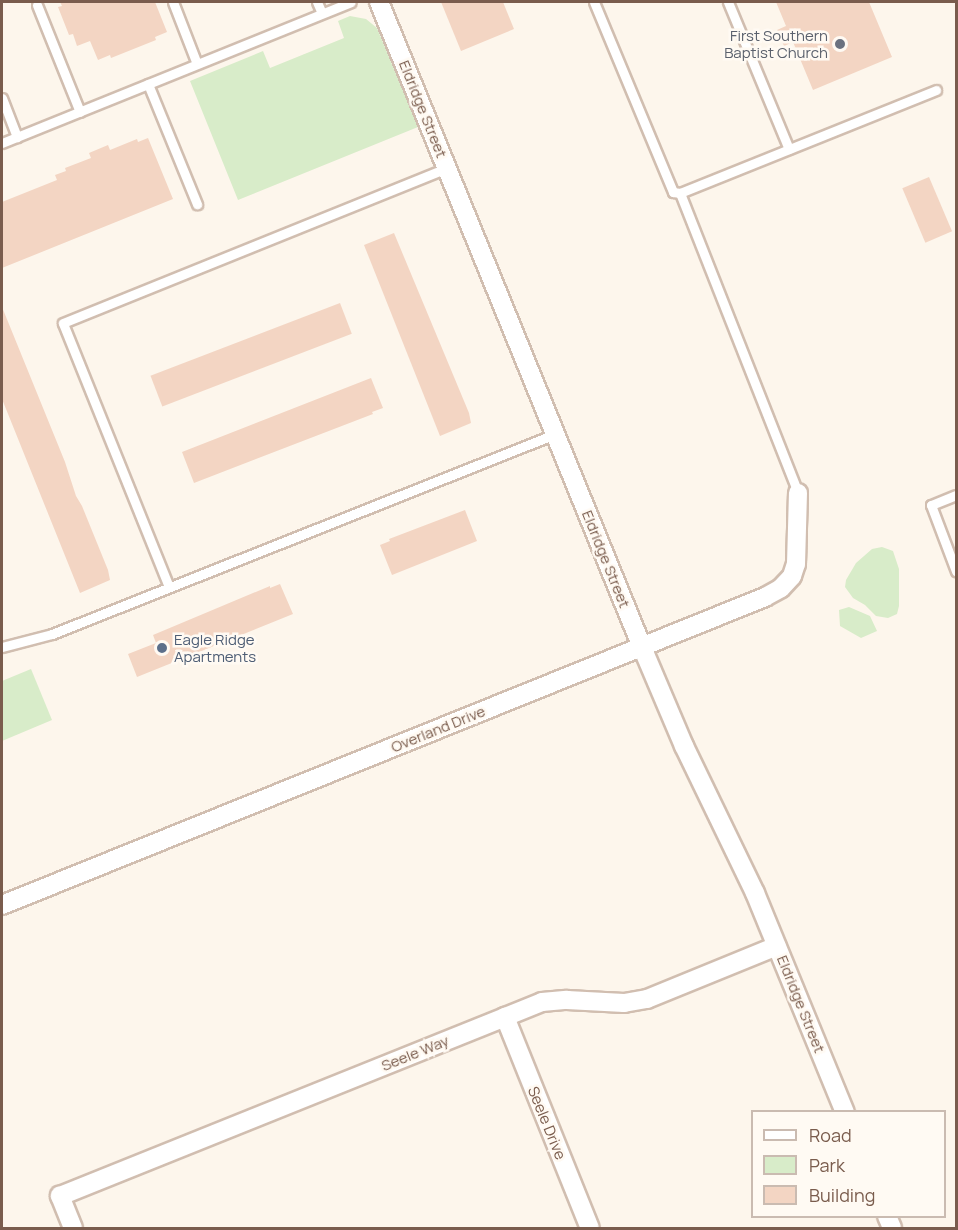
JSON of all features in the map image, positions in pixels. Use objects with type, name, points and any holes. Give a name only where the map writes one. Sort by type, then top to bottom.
[{"type":"street","name":"Eldridge Street","points":[[380,2],[642,647],[684,746],[777,946],[844,1110]]},
{"type":"street","name":"Overland Drive","points":[[2,904],[642,647],[781,588],[792,576],[796,564],[798,493]]},
{"type":"street","name":"Seele Way","points":[[73,1228],[60,1196],[542,1002],[567,1000],[624,1003],[647,999],[777,946]]},
{"type":"street","name":"Seele Drive","points":[[505,1017],[590,1228]]},
{"type":"lane","points":[[173,2],[197,64]]},
{"type":"lane","points":[[317,2],[322,13]]},
{"type":"lane","points":[[2,143],[351,2]]},
{"type":"lane","points":[[594,2],[673,192],[680,193],[936,90]]},
{"type":"lane","points":[[729,2],[789,149]]},
{"type":"lane","points":[[37,5],[80,112]]},
{"type":"lane","points":[[148,84],[197,204]]},
{"type":"lane","points":[[2,98],[18,137]]},
{"type":"lane","points":[[170,587],[63,323],[447,168]]},
{"type":"lane","points":[[680,193],[798,493]]},
{"type":"lane","points":[[2,647],[52,634],[555,434]]},
{"type":"lane","points":[[957,495],[931,505],[957,571]]},
{"type":"green space","points":[[350,16],[366,19],[377,28],[418,127],[238,200],[190,81],[263,51],[270,68],[344,38],[338,21]]},
{"type":"green space","points":[[882,547],[893,551],[899,569],[899,606],[897,614],[888,618],[876,616],[865,605],[853,598],[845,587],[846,580],[856,563],[872,549]]},
{"type":"green space","points":[[849,607],[870,616],[877,631],[861,638],[840,626],[839,610]]},
{"type":"green space","points":[[31,669],[52,720],[2,741],[2,681]]},
{"type":"building","points":[[60,2],[155,2],[167,32],[155,37],[156,40],[111,58],[110,55],[98,60],[90,41],[77,46],[73,34],[69,35],[58,7],[62,6]]},
{"type":"building","points":[[441,2],[503,2],[514,29],[461,51]]},
{"type":"building","name":"First Southern Baptist Church","points":[[776,2],[869,2],[892,57],[813,90],[793,42],[784,46],[777,30],[786,26]]},
{"type":"building","points":[[148,138],[173,199],[2,268],[2,202],[57,180],[55,175],[66,171],[65,168],[91,158],[89,153],[108,145],[110,150],[137,139],[138,142]]},
{"type":"building","points":[[929,177],[952,231],[925,243],[902,188]]},
{"type":"building","points":[[394,233],[469,413],[471,423],[440,436],[364,245]]},
{"type":"building","points":[[340,303],[352,334],[162,407],[150,376]]},
{"type":"building","points":[[2,307],[65,462],[76,496],[108,570],[110,580],[80,593],[2,399]]},
{"type":"building","points":[[371,378],[383,408],[372,412],[373,414],[194,483],[182,452]]},
{"type":"building","points":[[465,510],[477,541],[392,575],[380,545],[390,541],[389,539]]},
{"type":"building","points":[[280,584],[293,614],[137,677],[128,654],[156,643],[153,635],[270,586],[270,588]]},
{"type":"place","name":"First Southern Baptist Church","points":[[840,44]]},
{"type":"place","name":"Eagle Ridge Apartments","points":[[162,648]]}]
